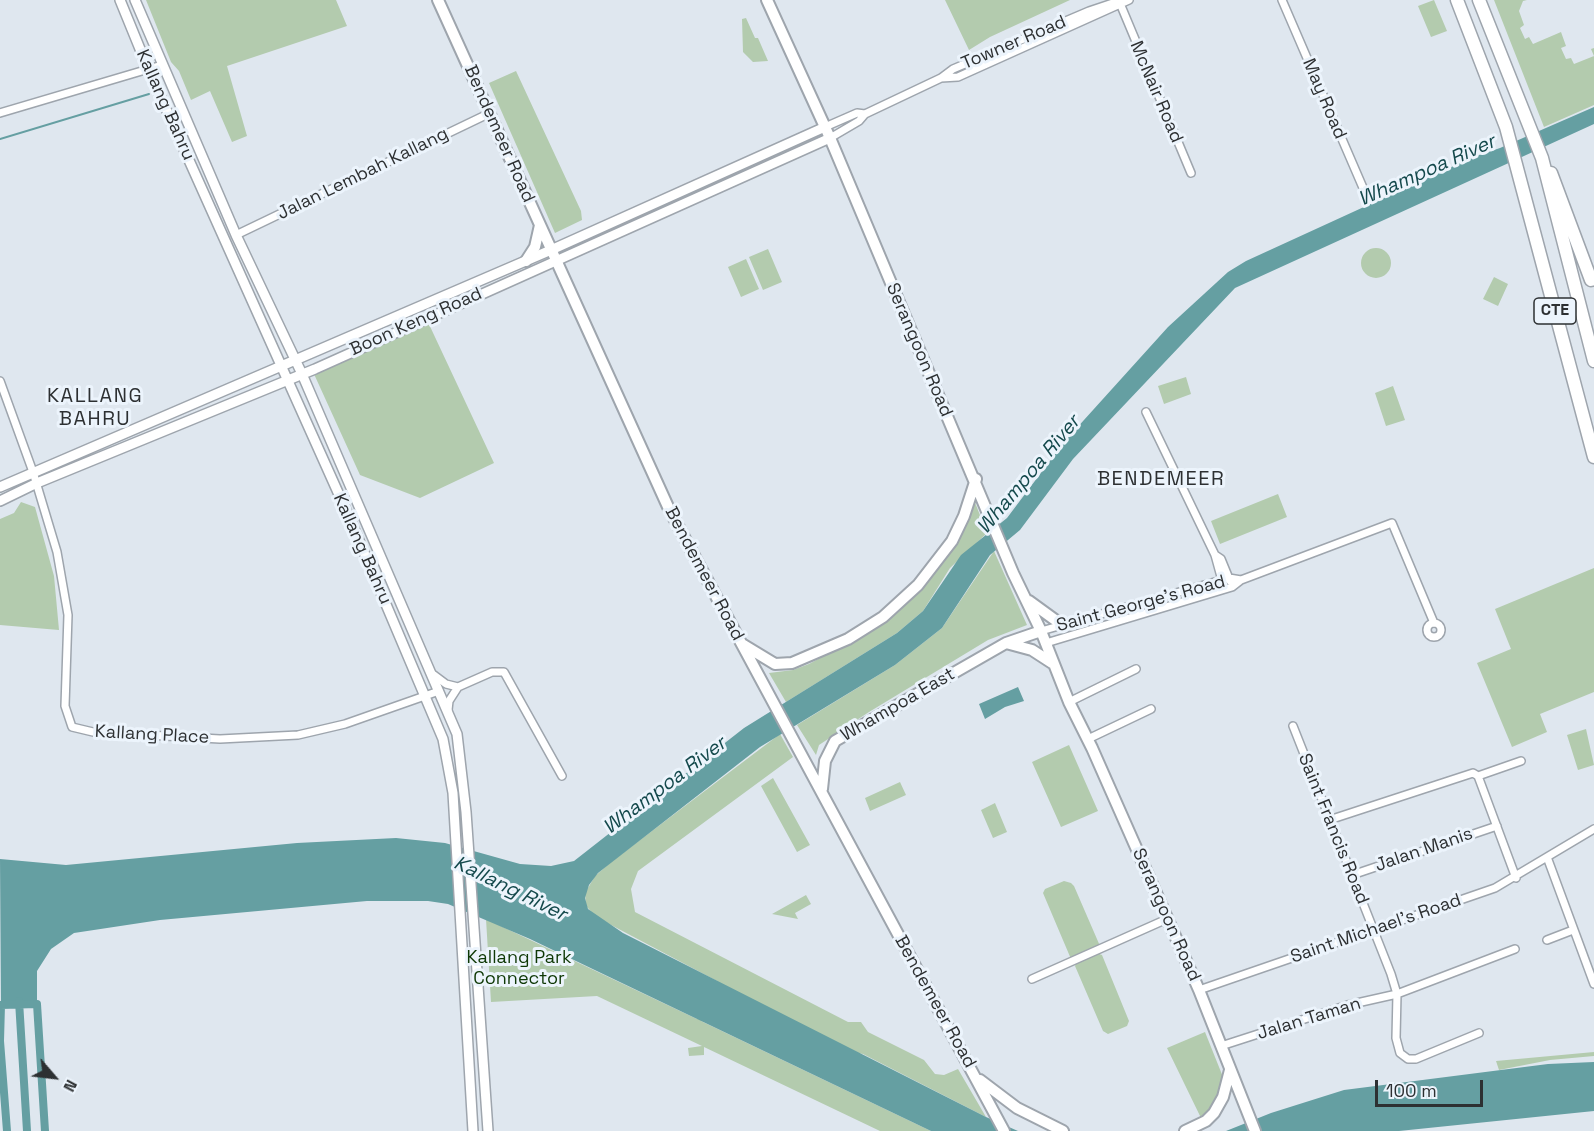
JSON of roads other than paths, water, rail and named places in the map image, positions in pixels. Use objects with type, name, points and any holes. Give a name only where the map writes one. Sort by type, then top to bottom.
[{"type":"highway","name":"CTE","points":[[1457,0],[1506,127],[1594,457]]},
{"type":"highway","name":"CTE","points":[[1480,2],[1543,162],[1594,361]]},
{"type":"highway","points":[[1543,162],[1555,180],[1593,284]]},
{"type":"main road","name":"Kallang Bahru","points":[[120,0],[148,71],[427,697],[443,739],[453,793],[474,1131]]},
{"type":"main road","name":"Kallang Bahru","points":[[135,0],[236,235],[302,374],[457,734],[467,833],[488,1131]]},
{"type":"main road","name":"Bendemeer Road","points":[[438,0],[669,509],[822,789],[1004,1131]]},
{"type":"main road","name":"Serangoon Road","points":[[767,0],[827,132],[1041,631],[1069,702],[1088,739],[1199,990],[1255,1131]]},
{"type":"main road","name":"Boon Keng Road","points":[[0,501],[37,483],[287,381],[554,255],[827,132]]},
{"type":"main road","points":[[526,261],[535,247],[540,225]]},
{"type":"main road","name":"Boon Keng Road","points":[[0,488],[526,261],[554,255]]},
{"type":"main road","points":[[742,644],[775,664],[792,663],[848,639],[883,617],[918,585],[952,541],[967,509],[976,479]]},
{"type":"main road","points":[[1026,599],[1062,625]]},
{"type":"main road","name":"Whampoa East","points":[[822,789],[825,761],[835,741],[1006,643],[1041,631]]},
{"type":"main road","points":[[1006,643],[1032,650],[1054,665]]},
{"type":"main road","points":[[1185,1131],[1206,1121],[1217,1110],[1230,1070]]},
{"type":"main road","points":[[975,1076],[1017,1108],[1063,1131]]},
{"type":"street","name":"May Road","points":[[1282,0],[1367,197]]},
{"type":"street","name":"Towner Road","points":[[827,132],[859,121],[865,114],[941,78],[953,69],[1120,3]]},
{"type":"street","name":"McNair Road","points":[[1120,3],[1191,173]]},
{"type":"street","points":[[0,113],[36,100],[162,66]]},
{"type":"street","name":"Jalan Lembah Kallang","points":[[236,235],[490,112]]},
{"type":"street","name":"Towner Road","points":[[827,132],[857,113],[865,114]]},
{"type":"street","points":[[0,381],[37,483]]},
{"type":"street","points":[[1146,412],[1215,555],[1218,568],[1226,579]]},
{"type":"street","name":"Kallang Place","points":[[37,483],[51,530],[68,615],[65,706],[72,727],[93,732],[220,739],[298,735],[345,724],[440,691]]},
{"type":"street","name":"Saint George's Road","points":[[1046,643],[1229,588],[1241,580],[1392,523],[1434,623]]},
{"type":"street","points":[[1215,555],[1221,559],[1229,588]]},
{"type":"street","points":[[1209,584],[1218,568]]},
{"type":"street","name":"Saint George's Road","points":[[1041,631],[1226,579],[1241,580]]},
{"type":"street","points":[[1069,702],[1136,669]]},
{"type":"street","points":[[448,712],[449,701],[458,687],[492,672],[504,672],[562,776]]},
{"type":"street","points":[[433,675],[440,681],[458,687]]},
{"type":"street","points":[[1088,739],[1151,709]]},
{"type":"street","name":"Saint Francis Road","points":[[1293,726],[1375,931]]},
{"type":"street","points":[[1329,820],[1467,773],[1478,776],[1521,761]]},
{"type":"street","points":[[1478,776],[1515,878]]},
{"type":"street","name":"Jalan Manis","points":[[1352,875],[1497,826]]},
{"type":"street","name":"Saint Michael's Road","points":[[1199,990],[1495,888],[1594,829]]},
{"type":"street","points":[[1547,857],[1594,984]]},
{"type":"street","points":[[1032,979],[1167,920]]},
{"type":"street","points":[[1546,940],[1574,930]]},
{"type":"street","points":[[1375,931],[1397,994],[1396,1042],[1401,1054],[1408,1059],[1416,1059],[1479,1033]]},
{"type":"street","name":"Jalan Taman","points":[[1221,1046],[1348,1005],[1397,994],[1515,950]]},
{"type":"water","name":"Kallang River","points":[[1594,107],[1594,124],[1235,288],[1073,459],[1020,530],[990,555],[942,628],[895,665],[760,747],[598,873],[589,885],[585,898],[588,909],[623,933],[986,1117],[1018,1131],[931,1131],[530,939],[448,904],[428,901],[367,901],[160,920],[74,933],[51,949],[37,971],[37,1004],[1,1005],[0,859],[66,865],[297,843],[396,838],[445,843],[520,864],[551,866],[574,861],[744,728],[897,633],[923,611],[961,555],[1007,518],[1065,441],[1168,327],[1228,272],[1246,261],[1473,157],[1500,148]]},
{"type":"water","points":[[1018,687],[1024,701],[1005,707],[985,719],[979,704]]},
{"type":"water","points":[[1594,1062],[1594,1111],[1399,1131],[1226,1131],[1271,1113],[1344,1090],[1548,1064]]},
{"type":"waterway","points":[[0,139],[149,94]]},
{"type":"waterway","points":[[19,1001],[27,1131]]},
{"type":"waterway","points":[[7,1131],[0,1041],[1,1005],[37,1004],[45,1131]]},
{"type":"district","name":"KALLANG BAHRU","points":[[95,408]]},
{"type":"district","name":"BENDEMEER","points":[[1161,480]]},
{"type":"water label","name":"Whampoa River","points":[[1427,171]]},
{"type":"water label","name":"Whampoa River","points":[[1029,475]]},
{"type":"water label","name":"Whampoa River","points":[[665,786]]},
{"type":"park label","name":"Kallang Park Connector","points":[[519,968]]}]
